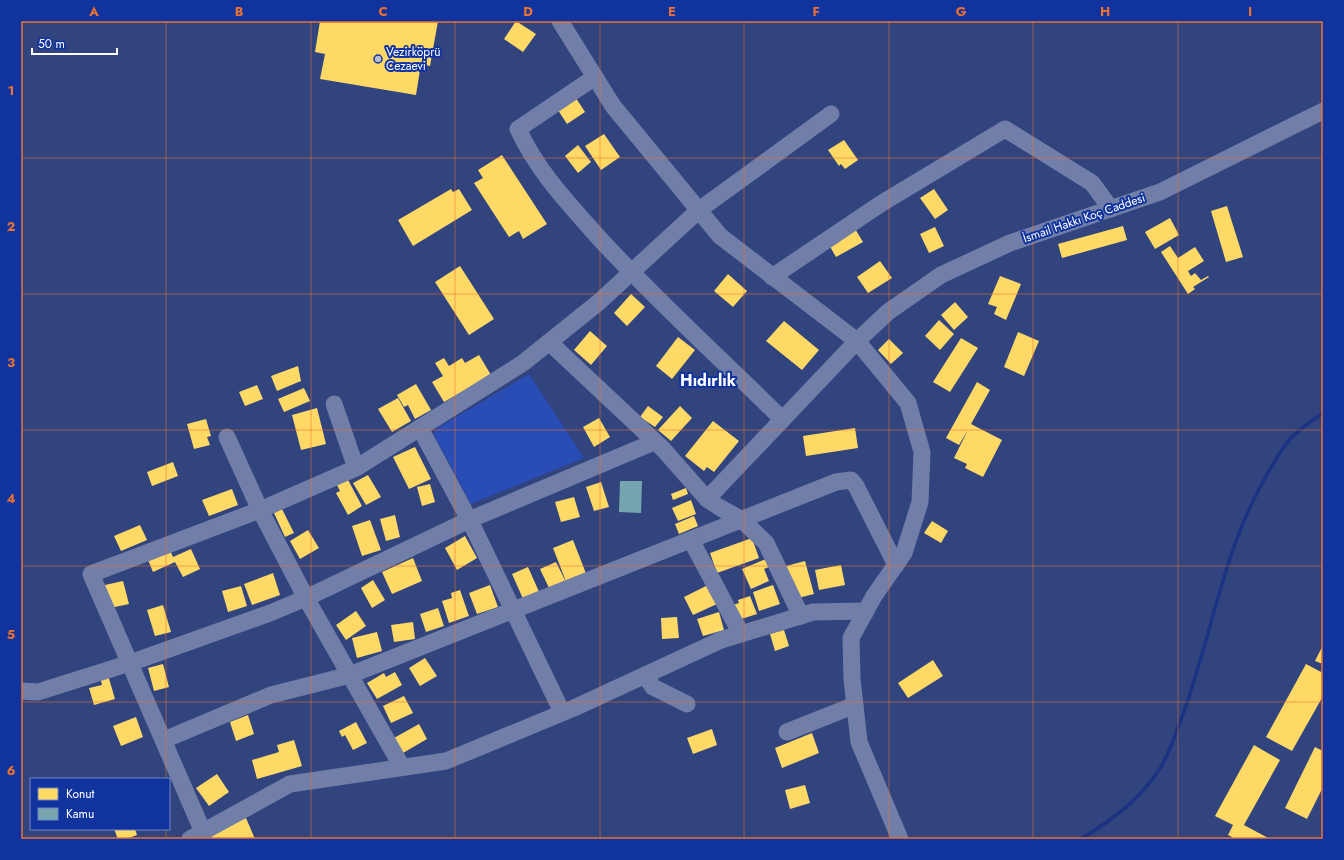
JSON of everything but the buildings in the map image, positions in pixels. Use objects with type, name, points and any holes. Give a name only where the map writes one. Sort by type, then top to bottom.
[{"type":"street","points":[[560,21],[613,106],[720,236],[772,277],[857,340],[908,403],[922,452],[920,502],[904,553],[866,611],[851,638],[859,742],[900,839]]},
{"type":"street","points":[[595,77],[518,129],[545,176],[631,273],[782,419]]},
{"type":"street","name":"İsmail Hakkı Koç Caddesi","points":[[707,498],[857,340],[888,312],[941,275],[1010,243],[1160,192],[1323,112]]},
{"type":"street","points":[[831,114],[699,210],[599,302],[523,364],[356,468],[260,510],[91,574],[164,740],[197,835],[290,784],[446,761],[562,712],[721,640],[813,612],[866,611]]},
{"type":"street","points":[[772,277],[882,203],[1005,129],[1092,183],[1111,209]]},
{"type":"street","points":[[549,342],[654,442],[707,498],[719,507],[742,520],[766,543],[801,616]]},
{"type":"street","points":[[334,404],[356,468]]},
{"type":"street","points":[[420,428],[469,520],[562,712]]},
{"type":"street","points":[[227,437],[260,510],[306,598],[402,767]]},
{"type":"street","points":[[21,691],[38,692],[130,663],[306,598],[469,520],[654,442]]},
{"type":"street","points":[[164,740],[271,695],[350,675],[836,482],[851,480],[856,486],[896,565]]},
{"type":"street","points":[[691,540],[741,634]]},
{"type":"street","points":[[645,675],[653,687],[687,704]]},
{"type":"street","points":[[787,732],[855,705]]},
{"type":"shaded area","points":[[529,374],[584,458],[471,504],[434,435],[436,429]]},
{"type":"waterway","points":[[1081,839],[1115,816],[1135,799],[1153,779],[1165,760],[1194,682],[1228,564],[1250,507],[1273,464],[1286,444],[1302,428],[1323,413]]},
{"type":"place","name":"Vezirköprü Cezaevi","points":[[378,59]]},
{"type":"district","name":"Hıdırlık","points":[[708,380]]}]
